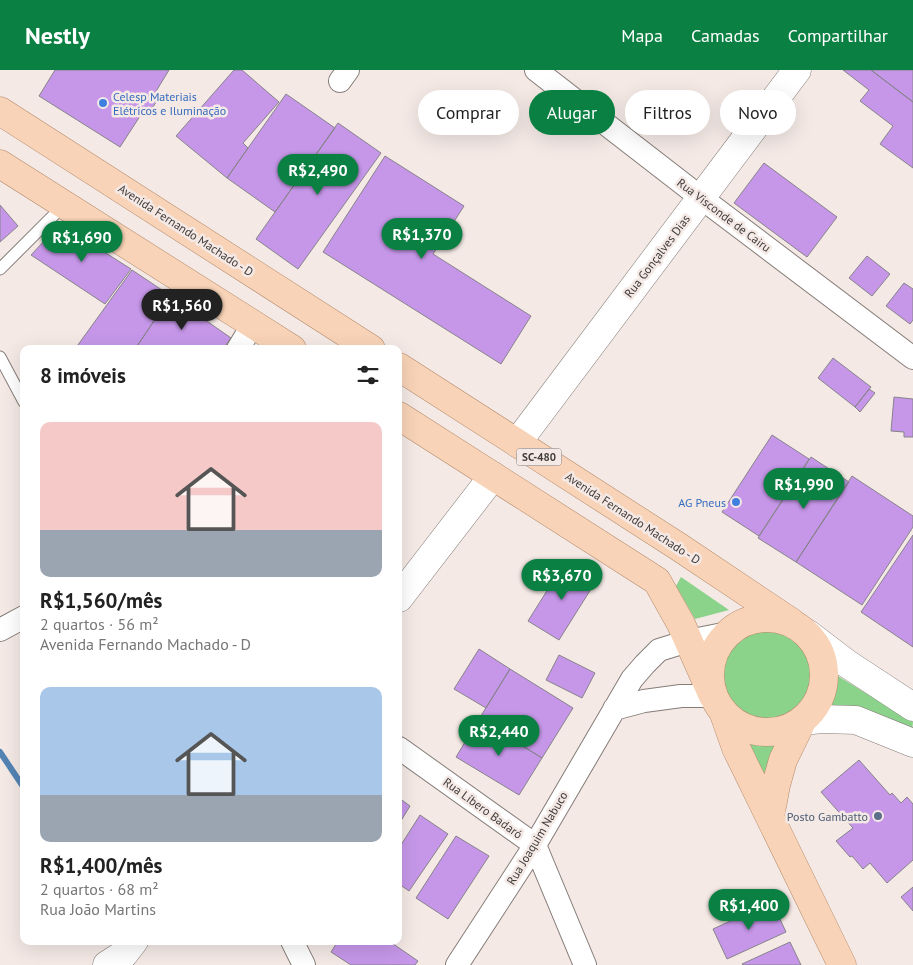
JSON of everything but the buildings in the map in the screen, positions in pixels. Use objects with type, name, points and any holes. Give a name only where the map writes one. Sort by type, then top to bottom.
[{"type":"main road","name":"Avenida Fernando Machado - D","points":[[0,111],[365,345]]},
{"type":"main road","points":[[0,164],[286,345]]},
{"type":"main road","points":[[254,324],[276,288]]},
{"type":"main road","name":"Avenida Fernando Machado - D","points":[[402,369],[679,547],[799,628]]},
{"type":"main road","points":[[402,418],[658,581],[681,624],[736,748],[842,965]]},
{"type":"main road","points":[[770,817],[783,760],[802,721],[815,707],[823,689],[824,669],[820,651],[799,628],[773,617],[758,618],[742,623],[728,633],[714,651],[709,674],[718,705],[738,725],[753,731],[770,733],[787,729],[802,721]]},
{"type":"street","name":"Rua Visconde de Cairu","points":[[536,70],[913,358]]},
{"type":"street","name":"Rua Gonçalves Dias","points":[[518,443],[796,70]]},
{"type":"street","points":[[241,345],[254,324]]},
{"type":"street","points":[[402,594],[494,476]]},
{"type":"street","points":[[0,630],[20,618]]},
{"type":"street","name":"Avenida Fernando Machado - D","points":[[799,628],[846,663],[913,707]]},
{"type":"street","name":"Rua Joaquim Nabuco","points":[[457,965],[535,845],[632,679],[659,650],[688,641],[728,633]]},
{"type":"street","points":[[614,709],[644,700],[681,696],[718,705]]},
{"type":"street","points":[[802,721],[822,719],[856,720],[913,744]]},
{"type":"street","name":"Rua Líbero Badaró","points":[[402,750],[535,845],[585,965]]},
{"type":"street","points":[[107,965],[124,954],[131,945]]},
{"type":"street","points":[[294,945],[304,965]]},
{"type":"lane","points":[[0,269],[64,204]]},
{"type":"lane","points":[[0,357],[20,394]]},
{"type":"green space","points":[[681,577],[729,610],[695,619],[676,586]]},
{"type":"green space","points":[[769,629],[787,633],[801,643],[811,657],[815,675],[811,693],[801,707],[787,717],[769,721],[751,717],[737,707],[727,693],[723,675],[727,657],[737,643],[751,633]]},
{"type":"green space","points":[[833,673],[913,722],[912,731],[861,708],[839,705],[828,706]]},
{"type":"green space","points":[[786,741],[768,798],[742,743],[764,745]]},
{"type":"waterway","points":[[0,752],[20,782]]},
{"type":"place","name":"Celesp Materiais Elétricos e Iluminação","points":[[103,103]]},
{"type":"place","name":"AG Pneus","points":[[736,502]]},
{"type":"place","name":"Posto Gambatto","points":[[878,816]]}]
